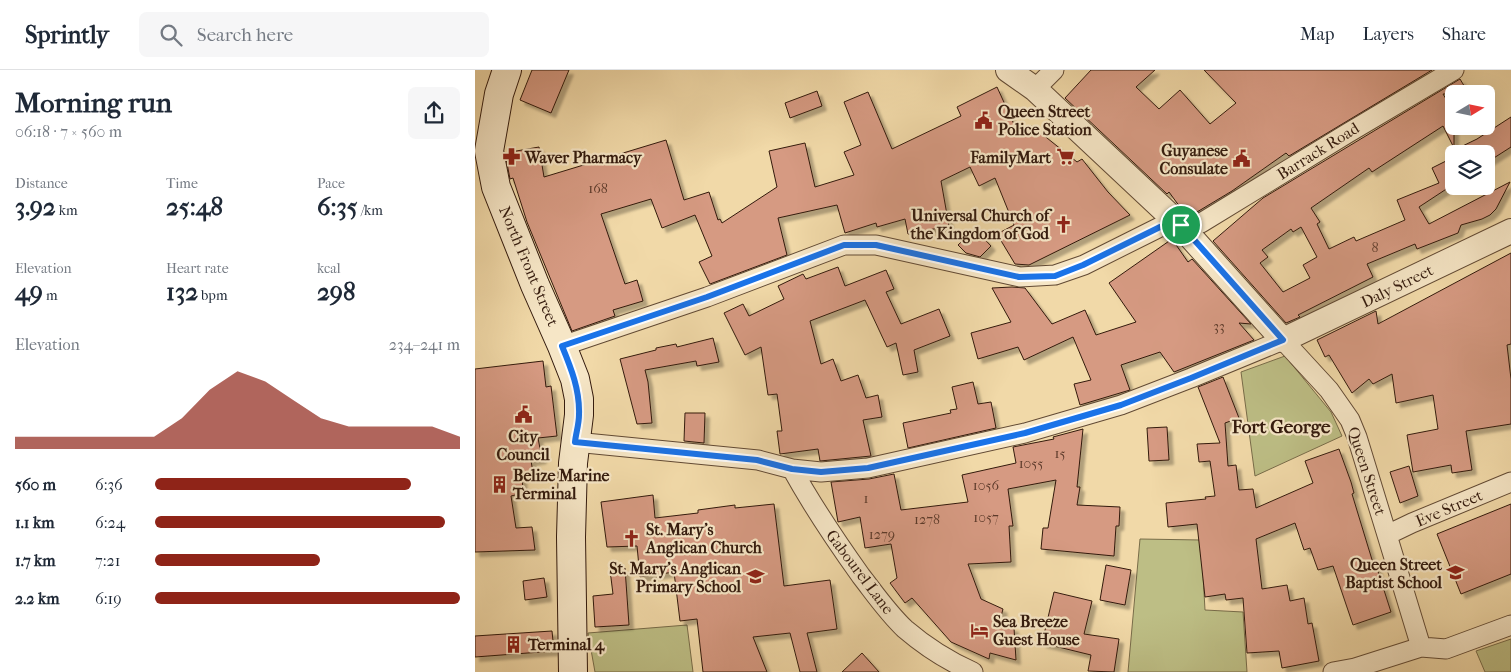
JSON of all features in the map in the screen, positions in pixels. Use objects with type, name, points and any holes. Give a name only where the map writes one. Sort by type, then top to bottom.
[{"type":"main road","name":"North Front Street","points":[[507,70],[499,94],[489,151],[496,188],[575,379],[579,399],[575,442],[571,537],[573,672]]},
{"type":"street","name":"Queen Street","points":[[1008,70],[1035,89],[1181,225],[1329,390],[1350,420],[1357,437],[1421,647]]},
{"type":"street","points":[[1035,89],[1054,70]]},
{"type":"street","name":"Barrack Road","points":[[562,346],[707,297],[844,245],[876,245],[1019,277],[1055,276],[1083,265],[1160,227],[1201,224],[1348,132],[1454,70]]},
{"type":"street","name":"Daly Street","points":[[1283,340],[1511,231]]},
{"type":"street","points":[[575,442],[757,460],[792,469],[821,472],[868,468],[1025,433],[1121,405],[1283,340]]},
{"type":"street","name":"Gabourel Lane","points":[[792,469],[822,522],[882,605],[929,648],[973,672]]},
{"type":"street","name":"Eve Street","points":[[1387,535],[1511,482]]},
{"type":"street","points":[[1333,672],[1355,668],[1421,647],[1446,649],[1511,626]]},
{"type":"green space","points":[[1285,356],[1331,412],[1342,436],[1255,476],[1241,372]]},
{"type":"green space","points":[[1140,539],[1201,540],[1205,610],[1243,612],[1247,672],[1128,672]]},
{"type":"green space","points":[[687,625],[693,672],[595,672],[588,633]]},
{"type":"green space","points":[[1511,639],[1511,672],[1485,672],[1476,651]]},
{"type":"building","points":[[532,70],[569,70],[551,113],[520,100]]},
{"type":"building","points":[[1091,70],[1155,70],[1136,87],[1159,109],[1180,90],[1210,124],[1236,103],[1204,70],[1432,70],[1289,156],[1286,153],[1232,191],[1197,212],[1187,213],[1169,192],[1167,194],[1065,98]]},
{"type":"building","points":[[1460,79],[1464,85],[1450,85]]},
{"type":"building","points":[[997,87],[1018,133],[1032,126],[1077,162],[1082,159],[1108,192],[1130,215],[1029,265],[1015,264],[997,234],[1014,225],[995,178],[979,186],[970,167],[941,181],[949,226],[908,234],[905,219],[877,227],[876,223],[845,233],[837,205],[778,218],[787,255],[710,284],[699,262],[712,256],[695,215],[662,228],[651,199],[601,214],[625,284],[637,280],[643,301],[613,310],[615,316],[572,331],[527,222],[513,178],[510,179],[505,153],[539,147],[544,177],[666,140],[684,200],[709,192],[718,220],[720,219],[722,223],[777,187],[769,151],[805,143],[815,187],[854,175],[844,152],[861,145],[844,102],[868,92],[892,149],[961,116],[957,107]]},
{"type":"building","points":[[1445,88],[1445,94],[1443,94],[1445,97],[1445,130],[1443,126],[1372,172],[1369,168],[1311,208],[1320,222],[1317,224],[1329,249],[1354,237],[1356,241],[1405,220],[1397,200],[1439,183],[1432,168],[1445,162],[1445,190],[1419,207],[1429,224],[1485,195],[1495,195],[1495,190],[1510,182],[1496,209],[1490,215],[1461,225],[1458,233],[1417,249],[1415,244],[1367,264],[1373,277],[1286,323],[1213,241],[1263,198]],"holes":[[[1301,227],[1317,257],[1303,265],[1310,278],[1283,292],[1260,263],[1268,257],[1262,250],[1291,229],[1293,232]]]},
{"type":"building","points":[[817,91],[822,106],[790,118],[785,103]]},
{"type":"building","points":[[1511,117],[1511,147],[1495,157],[1495,145],[1465,145],[1483,135],[1495,135],[1495,127]]},
{"type":"building","points":[[1448,135],[1454,135],[1452,145]]},
{"type":"building","points":[[975,229],[991,246],[980,257],[966,253],[958,245]]},
{"type":"building","points":[[1172,239],[1188,262],[1192,259],[1251,324],[1239,323],[1254,340],[1174,372],[1160,352],[1121,365],[1130,390],[1080,405],[1074,384],[1091,380],[1073,337],[1024,360],[1018,347],[978,359],[971,333],[1011,322],[992,288],[1025,288],[1052,324],[1085,310],[1096,335],[1136,322],[1109,283]]},
{"type":"building","points":[[1511,253],[1511,344],[1507,345],[1511,379],[1511,424],[1466,431],[1472,470],[1452,473],[1451,465],[1413,472],[1407,435],[1438,429],[1433,395],[1396,403],[1392,374],[1373,384],[1369,379],[1352,393],[1329,355],[1325,357],[1317,340],[1376,311],[1378,324]]},
{"type":"building","points":[[838,267],[845,286],[886,270],[894,289],[886,292],[901,324],[939,309],[950,336],[914,350],[918,372],[903,375],[896,343],[887,347],[865,300],[810,321],[821,364],[833,359],[841,381],[858,375],[866,398],[878,395],[882,417],[863,420],[871,456],[820,461],[818,449],[780,454],[777,431],[782,431],[777,394],[768,395],[761,347],[745,355],[724,313],[743,304],[749,316],[784,299],[778,286],[803,274],[806,279]]},
{"type":"building","points":[[713,338],[719,362],[697,366],[696,361],[645,370],[652,423],[637,424],[620,359],[656,350],[656,348],[676,344],[677,347]]},
{"type":"building","points":[[543,361],[546,387],[551,386],[557,436],[538,438],[542,459],[531,461],[533,472],[522,474],[523,493],[511,496],[516,528],[532,527],[535,550],[475,552],[475,369]]},
{"type":"building","points":[[1223,377],[1239,418],[1225,423],[1228,466],[1236,465],[1239,490],[1253,489],[1256,508],[1313,483],[1305,461],[1339,449],[1351,482],[1354,493],[1352,494],[1373,563],[1375,562],[1391,612],[1353,625],[1333,566],[1318,570],[1310,548],[1304,550],[1295,523],[1256,539],[1262,589],[1287,585],[1290,601],[1304,598],[1308,624],[1312,623],[1319,661],[1282,668],[1279,651],[1247,653],[1243,598],[1226,600],[1225,594],[1205,597],[1197,524],[1168,527],[1166,503],[1206,499],[1205,497],[1215,496],[1210,461],[1199,462],[1197,444],[1220,443],[1198,387]]},
{"type":"building","points":[[973,382],[978,404],[991,402],[996,428],[908,448],[903,423],[951,413],[950,410],[957,409],[952,387]]},
{"type":"building","points":[[685,413],[705,413],[704,443],[684,441]]},
{"type":"building","points":[[1167,427],[1169,460],[1149,461],[1147,428]]},
{"type":"building","points":[[1083,429],[1077,487],[1080,487],[1077,505],[1120,507],[1119,526],[1116,526],[1114,556],[1041,549],[1043,528],[1048,528],[1056,480],[1008,489],[1013,526],[1009,526],[1011,562],[968,564],[981,599],[1003,609],[999,624],[1014,628],[1016,660],[990,653],[989,659],[951,642],[912,598],[905,603],[890,583],[897,578],[891,544],[865,548],[860,517],[838,522],[831,482],[869,479],[894,474],[901,510],[968,502],[962,475],[1016,463],[1013,447],[1054,439],[1053,437]]},
{"type":"building","points":[[1409,466],[1418,496],[1400,503],[1390,472]]},
{"type":"building","name":"St. Mary's Anglican Primary School","points":[[653,495],[655,518],[698,513],[698,510],[735,505],[735,508],[774,504],[784,586],[830,580],[837,629],[807,633],[817,672],[800,672],[790,633],[753,637],[767,672],[703,672],[697,619],[680,621],[674,572],[640,577],[637,546],[607,547],[601,502]]},
{"type":"building","points":[[1511,504],[1511,574],[1461,594],[1437,534]]},
{"type":"building","points":[[1106,565],[1131,570],[1125,605],[1100,600]]},
{"type":"building","points":[[625,568],[629,625],[595,627],[593,596],[613,594],[610,570]]},
{"type":"building","points":[[544,578],[547,597],[525,600],[523,581]]},
{"type":"building","points":[[1054,592],[1092,601],[1084,634],[1119,639],[1114,672],[1088,671],[1091,655],[1042,643]]},
{"type":"building","name":"Terminal 4","points":[[552,631],[554,651],[475,657],[475,636]]},
{"type":"building","points":[[862,653],[879,672],[842,672]]},
{"type":"place","name":"Queen Street Police Station","points":[[984,120]]},
{"type":"place","name":"Waver Pharmacy","points":[[511,157]]},
{"type":"place","name":"FamilyMart","points":[[1065,157]]},
{"type":"place","name":"Guyanese Consulate","points":[[1242,159]]},
{"type":"place","name":"Universal Church of the Kingdom of God","points":[[1063,224]]},
{"type":"place","name":"City Council","points":[[523,414]]},
{"type":"place","name":"Belize Marine Terminal","points":[[499,484]]},
{"type":"place","name":"St. Mary's Anglican Church","points":[[632,538]]},
{"type":"place","name":"Queen Street Baptist School","points":[[1456,573]]},
{"type":"place","name":"St. Mary's Anglican Primary School","points":[[755,577]]},
{"type":"place","name":"Sea Breeze Guest House","points":[[979,630]]},
{"type":"place","name":"Terminal 4","points":[[514,644]]},
{"type":"district","name":"Fort George","points":[[1281,427]]},
{"type":"route","points":[[1181,225],[1283,340],[1121,405],[1025,433],[868,468],[821,472],[792,469],[757,460],[575,442],[579,399],[575,379],[562,346],[707,297],[844,245],[876,245],[1019,277],[1055,276],[1083,265],[1160,227],[1181,225]]}]
